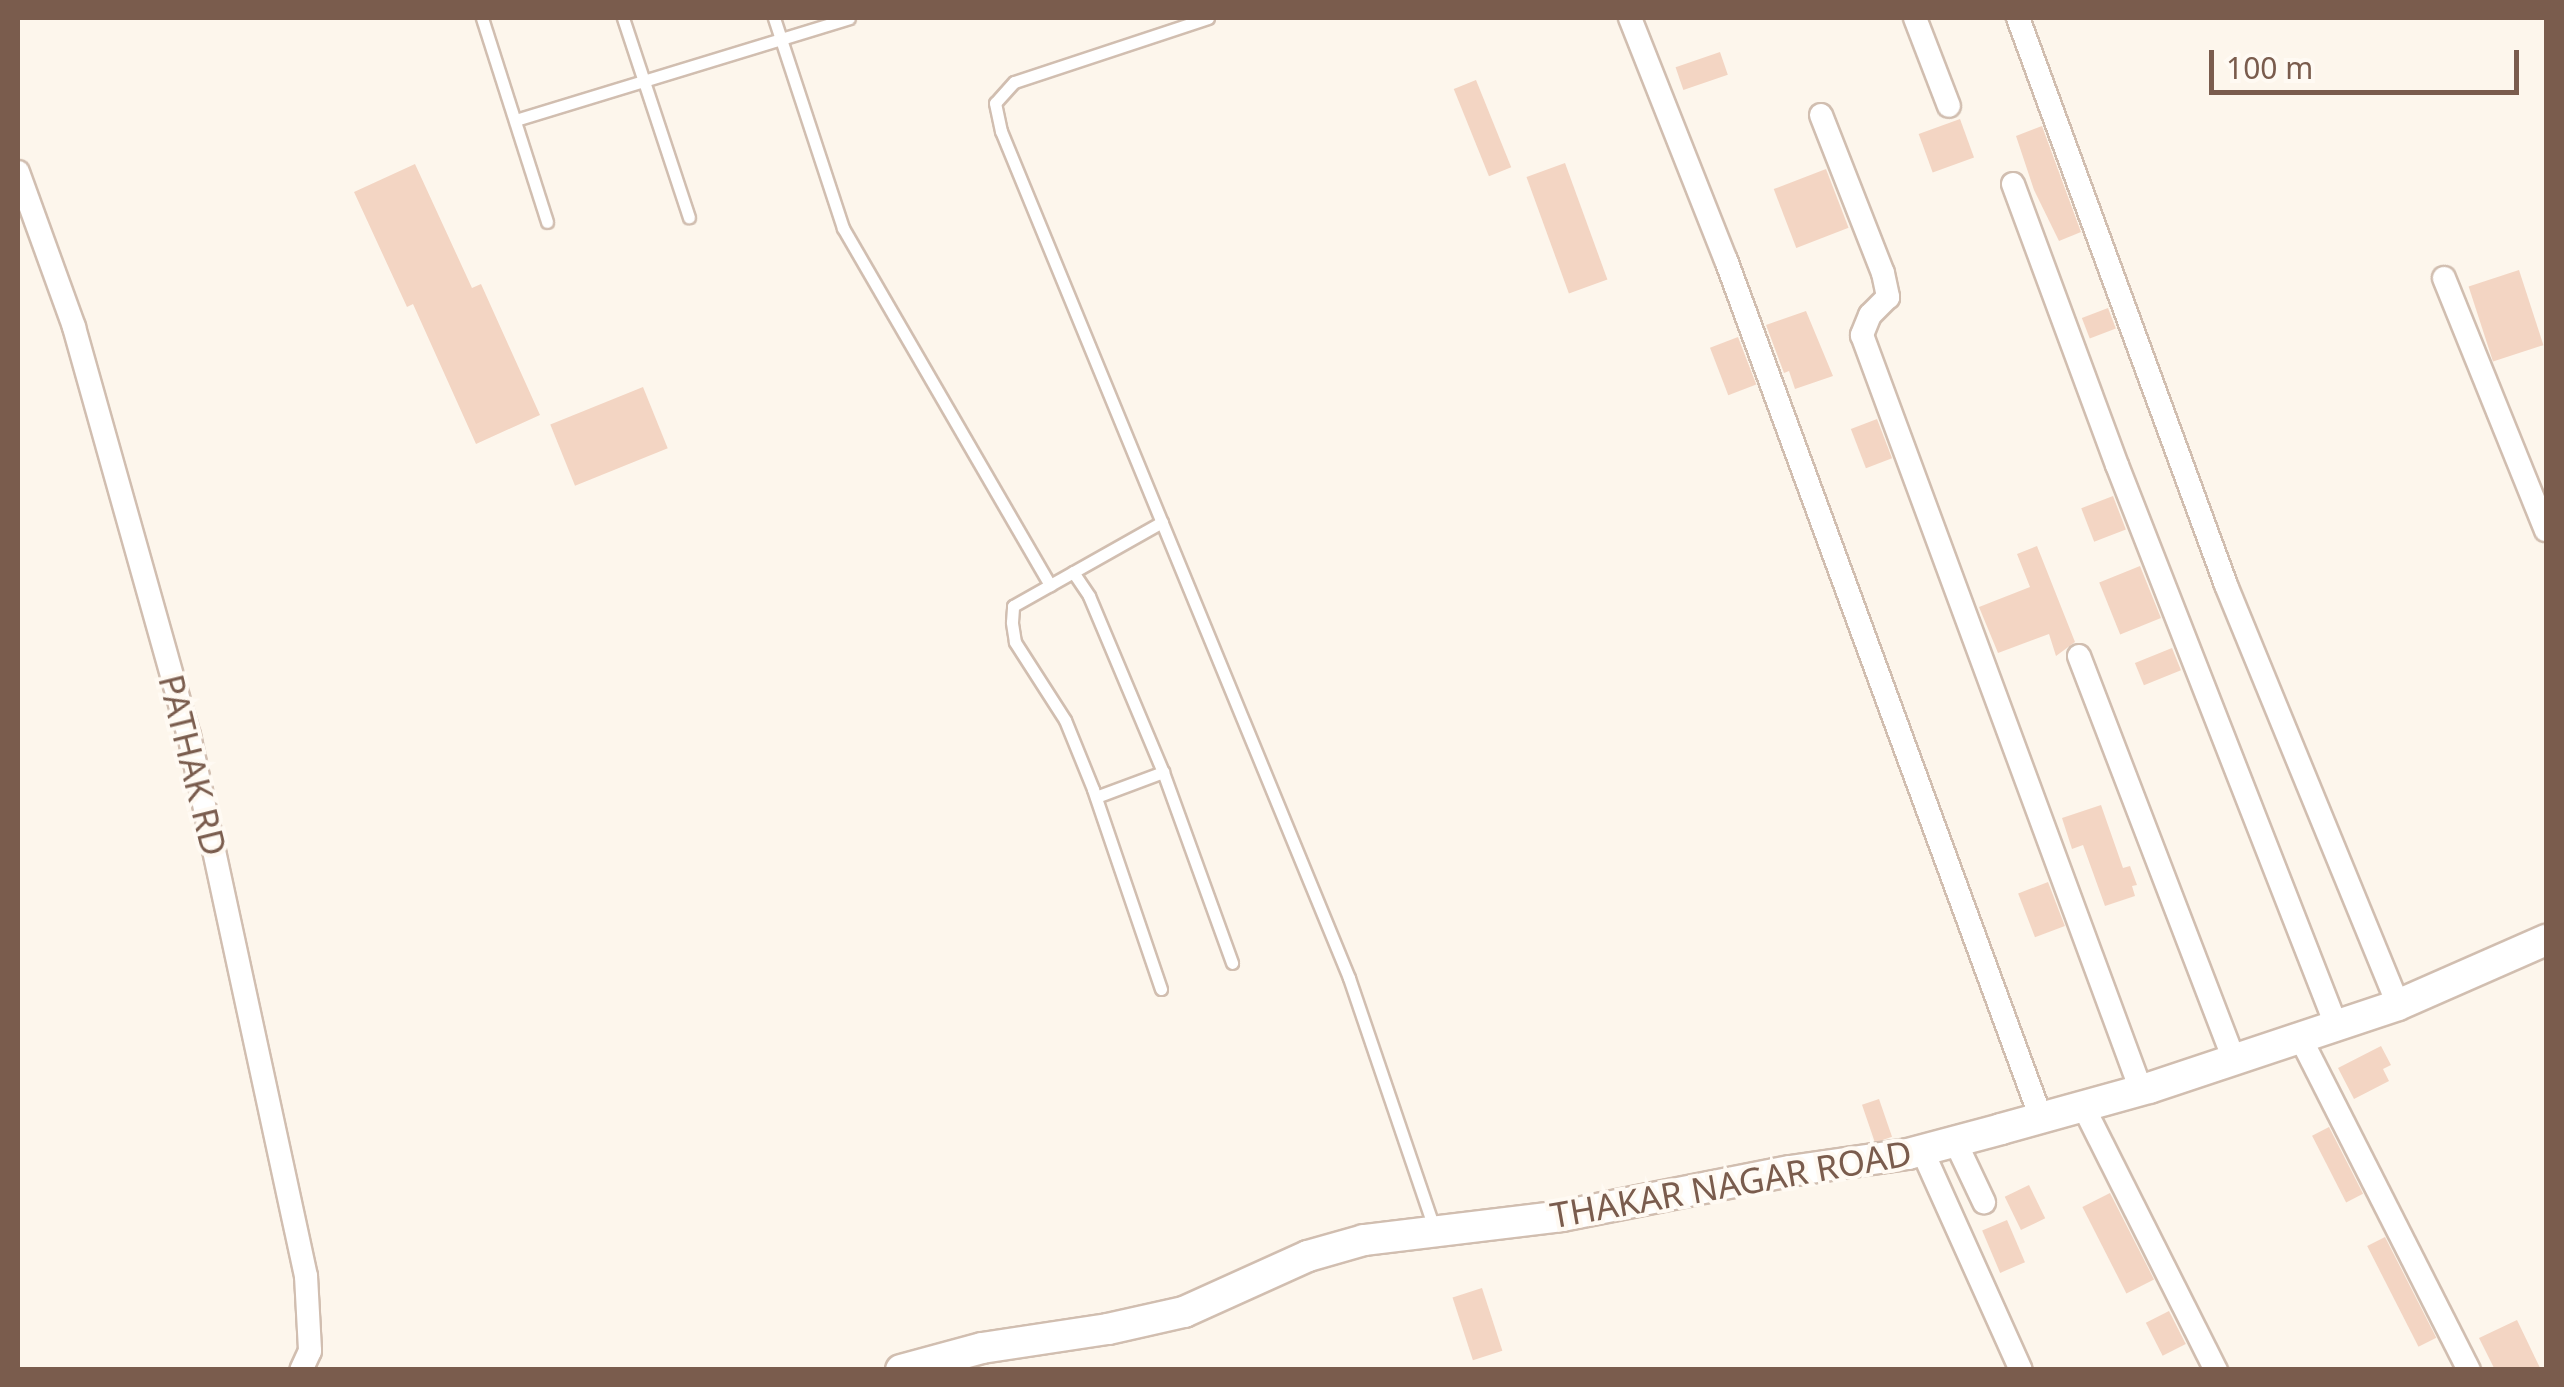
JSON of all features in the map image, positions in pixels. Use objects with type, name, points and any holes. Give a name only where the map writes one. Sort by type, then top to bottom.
[{"type":"street","points":[[1630,18],[1726,260],[2042,1118]]},
{"type":"street","points":[[1915,18],[1949,106]]},
{"type":"street","points":[[2018,18],[2226,585],[2398,1004]]},
{"type":"street","points":[[1822,115],[1884,273],[1888,297],[1870,315],[1862,335],[2141,1090]]},
{"type":"street","name":"PATHAK RD","points":[[18,172],[74,327],[189,735],[306,1276],[310,1351],[301,1370]]},
{"type":"street","points":[[2013,184],[2116,465],[2336,1025]]},
{"type":"street","points":[[2444,278],[2546,530]]},
{"type":"street","points":[[2079,656],[2234,1060]]},
{"type":"street","name":"THAKAR NAGAR ROAD","points":[[901,1370],[982,1348],[1108,1330],[1184,1312],[1308,1256],[1364,1240],[1562,1216],[1922,1150],[2141,1090],[2234,1060],[2398,1004],[2546,940]]},
{"type":"street","points":[[2300,1037],[2469,1370]]},
{"type":"street","points":[[2083,1106],[2216,1370]]},
{"type":"street","points":[[1956,1141],[1984,1202]]},
{"type":"street","points":[[1922,1150],[2021,1370]]},
{"type":"lane","points":[[482,18],[547,222]]},
{"type":"lane","points":[[623,18],[689,217]]},
{"type":"lane","points":[[774,18],[844,228],[1050,585]]},
{"type":"lane","points":[[516,120],[850,18]]},
{"type":"lane","points":[[1208,18],[1014,82],[996,103],[1001,131],[1350,978],[1436,1231]]},
{"type":"lane","points":[[1161,989],[1096,797],[1065,720],[1016,642],[1013,606],[1162,522]]},
{"type":"lane","points":[[1073,572],[1088,596],[1163,772],[1232,963]]},
{"type":"lane","points":[[1096,797],[1163,772]]},
{"type":"building","points":[[1720,52],[1728,75],[1683,90],[1676,67]]},
{"type":"building","points":[[1476,80],[1511,167],[1489,176],[1454,89]]},
{"type":"building","points":[[1960,119],[1974,158],[1933,173],[1919,134]]},
{"type":"building","points":[[2042,126],[2081,232],[2059,241],[2034,190],[2016,136]]},
{"type":"building","points":[[1565,163],[1607,280],[1569,294],[1526,177]]},
{"type":"building","points":[[415,164],[472,288],[481,284],[540,415],[476,444],[413,304],[407,307],[354,192]]},
{"type":"building","points":[[1826,169],[1849,228],[1796,248],[1774,189]]},
{"type":"building","points":[[2519,270],[2543,345],[2493,362],[2469,286]]},
{"type":"building","points":[[2108,308],[2116,329],[2090,339],[2082,318]]},
{"type":"building","points":[[1806,311],[1833,376],[1795,389],[1789,371],[1784,373],[1766,325]]},
{"type":"building","points":[[1738,337],[1756,385],[1728,395],[1710,348]]},
{"type":"building","points":[[643,387],[668,448],[575,486],[550,424]]},
{"type":"building","points":[[1877,419],[1892,458],[1866,468],[1851,429]]},
{"type":"building","points":[[2113,496],[2126,530],[2094,542],[2081,508]]},
{"type":"building","points":[[2037,546],[2075,642],[2056,656],[2049,634],[1998,653],[1979,607],[2030,587],[2017,554]]},
{"type":"building","points":[[2140,566],[2161,618],[2120,634],[2099,582]]},
{"type":"building","points":[[2172,648],[2181,670],[2144,685],[2135,663]]},
{"type":"building","points":[[2101,805],[2123,868],[2130,866],[2137,885],[2132,886],[2135,896],[2105,906],[2083,845],[2072,849],[2062,818]]},
{"type":"building","points":[[2048,882],[2065,926],[2035,937],[2018,893]]},
{"type":"building","points":[[2381,1046],[2391,1065],[2383,1069],[2389,1081],[2354,1099],[2338,1068]]},
{"type":"building","points":[[1879,1099],[1892,1137],[1875,1143],[1862,1105]]},
{"type":"building","points":[[2329,1127],[2363,1194],[2346,1202],[2312,1136]]},
{"type":"building","points":[[2029,1185],[2045,1218],[2021,1230],[2005,1197]]},
{"type":"building","points":[[2110,1193],[2154,1279],[2126,1294],[2082,1207]]},
{"type":"building","points":[[2007,1220],[2025,1262],[2000,1273],[1982,1231]]},
{"type":"building","points":[[2385,1237],[2436,1338],[2418,1347],[2367,1246]]},
{"type":"building","points":[[1482,1288],[1502,1351],[1473,1360],[1453,1298]]},
{"type":"building","points":[[2169,1311],[2186,1344],[2163,1356],[2146,1323]]},
{"type":"building","points":[[2517,1320],[2541,1370],[2495,1370],[2479,1338]]}]
